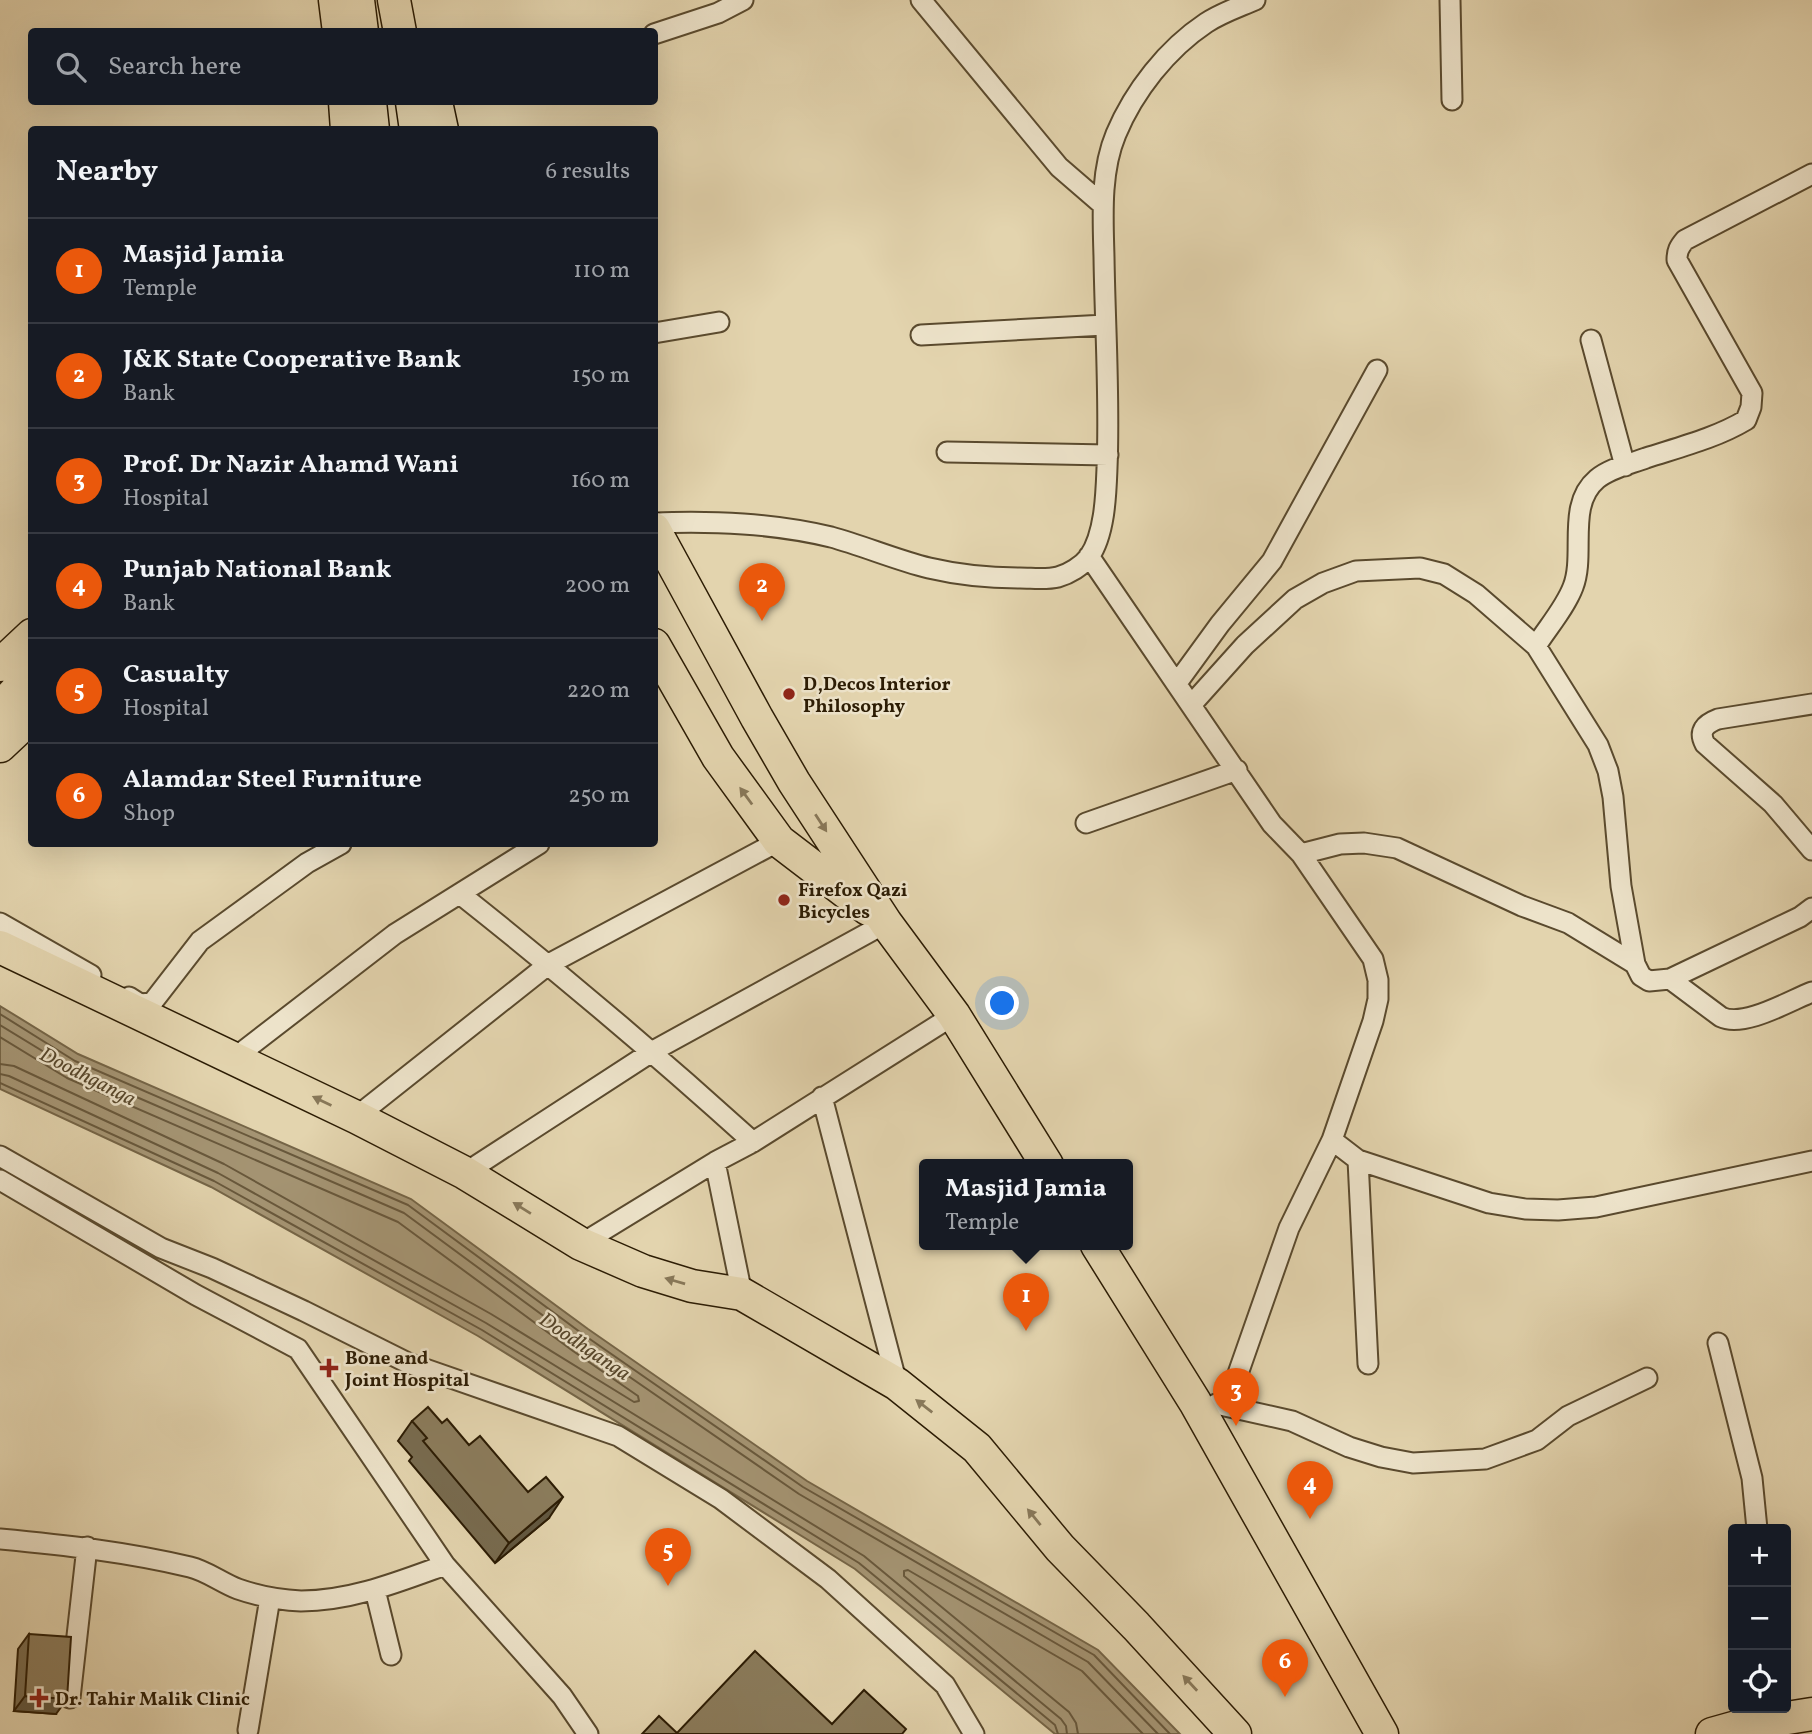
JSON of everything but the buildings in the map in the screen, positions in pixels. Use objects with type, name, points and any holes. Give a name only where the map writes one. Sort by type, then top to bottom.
[{"type":"main road","points":[[335,0],[338,28]]},
{"type":"main road","points":[[358,0],[362,28]]},
{"type":"main road","points":[[394,0],[399,28]]},
{"type":"main road","points":[[417,0],[421,28]]},
{"type":"main road","points":[[345,105],[347,126]]},
{"type":"main road","points":[[370,105],[373,126]]},
{"type":"main road","points":[[412,105],[415,126]]},
{"type":"main road","points":[[437,105],[441,126]]},
{"type":"main road","points":[[658,536],[794,782],[886,923],[954,1015],[1043,1159]]},
{"type":"main road","points":[[658,568],[769,767],[794,782]]},
{"type":"main road","points":[[0,708],[22,675],[28,651]]},
{"type":"main road","points":[[658,652],[718,757],[779,841],[886,923]]},
{"type":"main road","points":[[0,746],[28,720]]},
{"type":"main road","points":[[0,947],[465,1173],[581,1244],[643,1271],[692,1286],[742,1294],[897,1384],[977,1448],[1060,1548],[1235,1734]]},
{"type":"main road","points":[[1100,1250],[1195,1402],[1382,1734]]},
{"type":"main road","points":[[1712,1734],[1744,1717],[1809,1721]]},
{"type":"street","points":[[658,33],[718,13],[743,0]]},
{"type":"street","points":[[921,0],[1059,167],[1103,205]]},
{"type":"street","points":[[658,523],[731,522],[803,532],[832,538],[927,568],[967,576],[1056,578],[1071,572],[1089,556],[1103,517],[1108,455],[1103,205],[1109,158],[1115,136],[1125,115],[1151,76],[1174,48],[1208,22],[1255,0]]},
{"type":"street","points":[[1450,0],[1452,100]]},
{"type":"street","points":[[1536,646],[1574,586],[1578,568],[1583,499],[1595,481],[1625,466],[1717,435],[1746,419],[1751,407],[1752,393],[1677,260],[1677,251],[1685,240],[1812,174]]},
{"type":"street","points":[[658,332],[719,322]]},
{"type":"street","points":[[921,335],[1105,325]]},
{"type":"street","points":[[1591,340],[1625,466]]},
{"type":"street","points":[[1177,683],[1220,624],[1272,561],[1377,370]]},
{"type":"street","points":[[947,452],[1108,455]]},
{"type":"street","points":[[1089,556],[1272,824],[1301,854],[1373,959],[1378,980],[1378,999],[1373,1021],[1332,1140],[1289,1228],[1227,1405]]},
{"type":"street","points":[[1192,704],[1245,645],[1295,599],[1323,583],[1356,571],[1420,568],[1444,574],[1476,594],[1536,646],[1598,746],[1608,771],[1621,886],[1635,964],[1641,976],[1649,981],[1670,979],[1800,917],[1812,908]]},
{"type":"street","points":[[1812,704],[1718,719],[1708,723],[1703,729],[1702,738],[1705,744],[1773,804],[1812,850]]},
{"type":"street","points":[[1086,822],[1237,770]]},
{"type":"street","points":[[356,1118],[549,964],[779,841]]},
{"type":"street","points":[[1301,854],[1340,844],[1373,844],[1397,848],[1521,906],[1569,923],[1635,964]]},
{"type":"street","points":[[0,923],[140,1004],[147,1005],[158,997],[200,941],[307,863],[336,847]]},
{"type":"street","points":[[233,1059],[394,934],[535,847]]},
{"type":"street","points":[[460,894],[653,1051],[753,1142]]},
{"type":"street","points":[[465,1173],[653,1051],[886,923]]},
{"type":"street","points":[[1670,979],[1721,1017],[1731,1021],[1745,1019],[1812,992]]},
{"type":"street","points":[[581,1244],[715,1162],[753,1142],[954,1015]]},
{"type":"street","points":[[822,1097],[897,1384]]},
{"type":"street","points":[[1332,1140],[1358,1160],[1489,1203],[1525,1209],[1596,1207],[1812,1161]]},
{"type":"street","points":[[0,1156],[161,1248],[270,1294],[408,1363],[618,1436],[721,1499],[828,1579],[945,1685],[974,1734]]},
{"type":"street","points":[[1358,1160],[1368,1364]]},
{"type":"street","points":[[715,1162],[742,1294]]},
{"type":"street","points":[[0,1180],[196,1295],[298,1349],[445,1565],[562,1696],[588,1734]]},
{"type":"street","points":[[1718,1343],[1752,1478],[1757,1524]]},
{"type":"street","points":[[1195,1402],[1227,1405],[1292,1421],[1349,1447],[1413,1463],[1485,1459],[1537,1440],[1568,1416],[1647,1378]]},
{"type":"street","points":[[0,1539],[87,1547],[193,1568],[238,1589],[270,1598],[299,1601],[332,1600],[375,1590],[445,1565]]},
{"type":"street","points":[[70,1698],[87,1547]]},
{"type":"street","points":[[375,1590],[391,1655]]},
{"type":"street","points":[[248,1730],[270,1598]]},
{"type":"water","name":"Doodhganga","points":[[0,1006],[78,1054],[411,1199],[588,1329],[807,1481],[1098,1650],[1180,1734],[1055,1734],[855,1569],[478,1336],[211,1187],[0,1089]]},
{"type":"place","name":"J&K State Cooperative Bank","points":[[762,621]]},
{"type":"place","name":"D,Decos Interior Philosophy","points":[[789,694]]},
{"type":"place","name":"Firefox Qazi Bicycles","points":[[784,900]]},
{"type":"place","name":"Masjid Jamia","points":[[1026,1331]]},
{"type":"place","name":"Bone and Joint Hospital","points":[[329,1368]]},
{"type":"place","name":"Prof. Dr Nazir Ahamd Wani","points":[[1236,1426]]},
{"type":"place","name":"Punjab National Bank","points":[[1310,1519]]},
{"type":"place","name":"Casualty","points":[[668,1586]]},
{"type":"place","name":"Alamdar Steel Furniture","points":[[1285,1697]]},
{"type":"place","name":"Dr. Tahir Malik Clinic","points":[[39,1698]]}]
